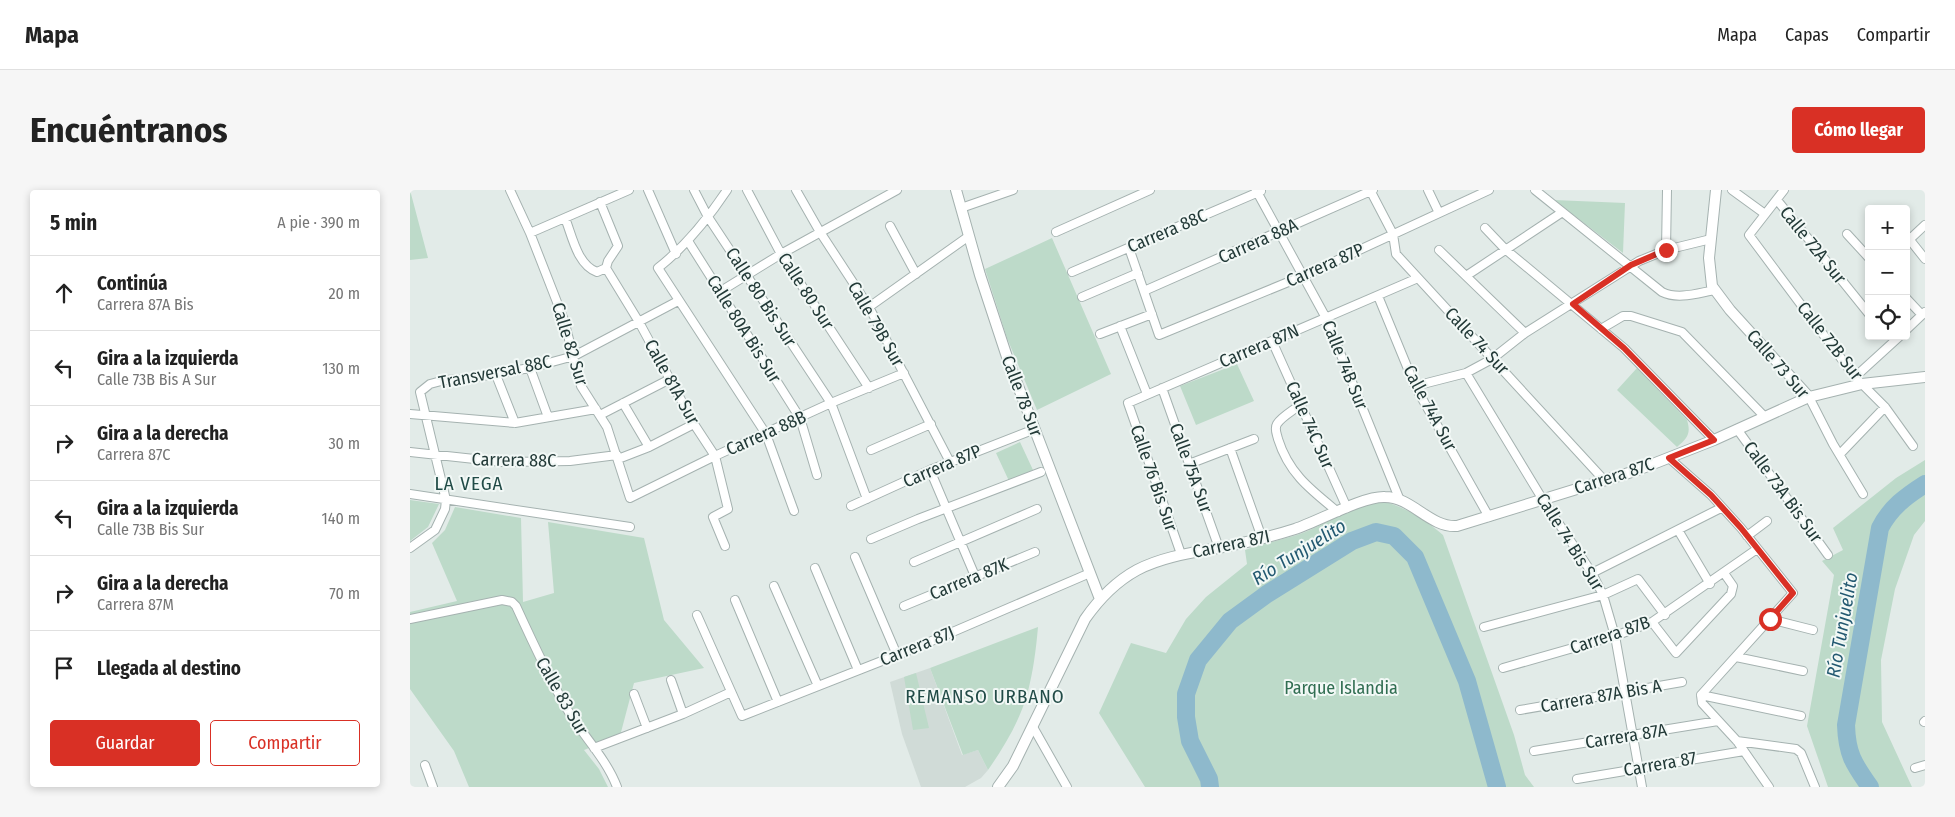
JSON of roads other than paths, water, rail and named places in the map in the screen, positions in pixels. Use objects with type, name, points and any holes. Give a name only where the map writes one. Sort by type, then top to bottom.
[{"type":"street","points":[[530,233],[628,190]]},
{"type":"street","points":[[648,190],[676,254]]},
{"type":"street","name":"Calle 80 Bis Sur","points":[[694,190],[708,217],[831,404],[867,499]]},
{"type":"street","points":[[727,190],[688,241],[676,254],[658,268],[766,434],[794,511]]},
{"type":"street","name":"Calle 80 Sur","points":[[747,190],[781,254],[870,388]]},
{"type":"street","name":"Calle 79B Sur","points":[[796,190],[820,232],[870,307],[950,462]]},
{"type":"street","points":[[721,291],[781,254],[897,190]]},
{"type":"street","name":"Calle 78 Sur","points":[[956,190],[1008,360],[1100,599]]},
{"type":"street","points":[[961,208],[1013,190]]},
{"type":"street","points":[[1056,232],[1150,190]]},
{"type":"street","name":"Carrera 88A","points":[[1144,291],[1371,190]]},
{"type":"street","name":"Calle 74 Sur","points":[[1371,190],[1393,234],[1396,254],[1604,480]]},
{"type":"street","points":[[1428,190],[1439,213]]},
{"type":"street","name":"Carrera 87P","points":[[1152,314],[1159,335],[1303,276],[1489,190]]},
{"type":"street","points":[[1535,190],[1668,295],[1679,296],[1715,290],[1709,271],[1710,239],[1716,190]]},
{"type":"street","points":[[1666,250],[1667,190]]},
{"type":"street","points":[[1732,190],[1765,214],[1784,190]]},
{"type":"street","name":"Calle 82 Sur","points":[[513,191],[564,320],[574,356],[576,375],[606,427],[618,457],[630,498]]},
{"type":"street","name":"Calle 74B Sur","points":[[1259,191],[1326,318],[1399,498]]},
{"type":"street","name":"Carrera 88C","points":[[1072,272],[1259,191]]},
{"type":"street","name":"Calle 72A Sur","points":[[1777,200],[1865,309]]},
{"type":"street","points":[[565,218],[581,259],[592,271],[597,272],[607,264],[618,248],[618,242],[600,202]]},
{"type":"street","points":[[1466,276],[1562,213]]},
{"type":"street","name":"Calle 72B Sur","points":[[1765,214],[1749,235],[1859,380],[1885,406],[1913,446]]},
{"type":"street","points":[[1910,236],[1925,225]]},
{"type":"street","points":[[890,226],[916,274]]},
{"type":"street","points":[[1485,228],[1505,249],[1624,348],[1714,440]]},
{"type":"street","points":[[1847,234],[1865,254]]},
{"type":"street","points":[[870,307],[969,236]]},
{"type":"street","points":[[1415,386],[1466,373],[1492,359],[1525,333],[1573,304],[1631,265],[1666,250],[1710,239]]},
{"type":"street","points":[[1910,240],[1925,259]]},
{"type":"street","name":"Calle 80A Bis Sur","points":[[688,241],[800,418],[817,475]]},
{"type":"street","points":[[1100,334],[1152,314],[1129,248]]},
{"type":"street","points":[[1439,250],[1525,333]]},
{"type":"street","name":"Calle 81A Sur","points":[[607,264],[694,424],[715,456],[728,509],[713,517],[725,546]]},
{"type":"street","points":[[1082,297],[1138,273]]},
{"type":"street","name":"Carrera 87N","points":[[1128,403],[1418,278]]},
{"type":"street","name":"Calle 73 Sur","points":[[1715,290],[1730,310],[1809,396],[1863,494]]},
{"type":"street","name":"Calle 74A Sur","points":[[1378,296],[1415,386],[1489,517]]},
{"type":"street","name":"Transversal 88C","points":[[426,416],[420,392],[430,384],[445,380],[530,368],[574,356],[678,301]]},
{"type":"street","points":[[1910,301],[1924,313],[1910,326]]},
{"type":"street","points":[[1602,329],[1623,316],[1631,316],[1682,332],[1764,416]]},
{"type":"street","points":[[1120,326],[1148,394]]},
{"type":"street","points":[[1890,340],[1893,344]]},
{"type":"street","points":[[1859,380],[1896,340]]},
{"type":"street","name":"Calle 74C Sur","points":[[1272,341],[1301,404],[1343,510]]},
{"type":"street","points":[[530,368],[548,417]]},
{"type":"street","name":"Carrera 88B","points":[[630,498],[715,456],[904,373]]},
{"type":"street","name":"Calle 74 Bis Sur","points":[[1466,373],[1543,500],[1592,573],[1603,595],[1615,636],[1642,787]]},
{"type":"street","points":[[496,374],[515,423]]},
{"type":"street","name":"Carrera 87C","points":[[1399,498],[1443,525],[1457,526],[1635,471],[1714,440],[1809,396],[1859,380],[1925,377]]},
{"type":"street","points":[[410,414],[515,423],[548,417],[598,412],[623,404],[670,379]]},
{"type":"street","name":"Calle 75A Sur","points":[[1162,388],[1219,548]]},
{"type":"street","name":"Calle 76 Bis Sur","points":[[1128,403],[1181,554]]},
{"type":"street","points":[[623,404],[649,447]]},
{"type":"street","points":[[1301,404],[1278,423],[1276,431],[1280,444],[1295,474],[1306,487],[1343,510]]},
{"type":"street","points":[[1840,454],[1885,406]]},
{"type":"street","points":[[410,548],[435,530],[443,514],[446,500],[426,416]]},
{"type":"street","name":"Carrera 88C","points":[[410,452],[502,462],[570,461],[618,457],[649,447],[694,424]]},
{"type":"street","points":[[871,450],[931,424]]},
{"type":"street","name":"Carrera 87P","points":[[851,506],[930,470],[1035,429]]},
{"type":"street","name":"Calle 73A Bis Sur","points":[[1737,429],[1828,555]]},
{"type":"street","points":[[1189,464],[1254,439]]},
{"type":"street","points":[[1230,448],[1262,538]]},
{"type":"street","points":[[1669,458],[1711,495],[1793,593],[1701,695]]},
{"type":"street","points":[[930,470],[976,576]]},
{"type":"street","points":[[871,539],[1041,472]]},
{"type":"street","points":[[410,494],[630,527]]},
{"type":"street","name":"Carrera 87I","points":[[1100,599],[1122,579],[1150,564],[1181,554],[1219,548],[1296,528],[1378,496],[1399,498]]},
{"type":"street","points":[[1592,573],[1721,508]]},
{"type":"street","points":[[914,562],[1037,509]]},
{"type":"street","points":[[1747,536],[1768,521]]},
{"type":"street","points":[[1678,530],[1710,584]]},
{"type":"street","name":"Carrera 87B","points":[[1503,668],[1615,636],[1652,622],[1710,584],[1757,549]]},
{"type":"street","name":"Carrera 87K","points":[[904,606],[1034,552]]},
{"type":"street","points":[[855,556],[897,655]]},
{"type":"street","points":[[815,568],[858,670]]},
{"type":"street","name":"Carrera 87J","points":[[731,692],[742,716],[897,655],[1090,573]]},
{"type":"street","points":[[1652,622],[1676,653],[1731,594],[1733,586],[1724,573]]},
{"type":"street","points":[[1484,627],[1603,595],[1638,579],[1665,615]]},
{"type":"street","points":[[774,586],[818,686]]},
{"type":"street","points":[[998,787],[1013,766],[1085,619],[1100,599]]},
{"type":"street","name":"Calle 83 Sur","points":[[410,619],[502,600],[512,602],[516,606],[552,683],[568,710],[612,774],[617,787]]},
{"type":"street","points":[[735,600],[778,702]]},
{"type":"street","points":[[594,748],[683,714],[731,692],[697,615]]},
{"type":"street","points":[[1770,619],[1813,630]]},
{"type":"street","points":[[1736,657],[1803,671]]},
{"type":"street","points":[[670,680],[683,714]]},
{"type":"street","name":"Carrera 87A Bis A","points":[[1520,710],[1682,682]]},
{"type":"street","points":[[634,694],[648,728]]},
{"type":"street","points":[[1701,695],[1801,716]]},
{"type":"street","points":[[1701,695],[1702,702],[1737,741],[1769,787]]},
{"type":"street","name":"Carrera 87A","points":[[1534,751],[1718,721]]},
{"type":"street","points":[[1033,727],[1067,787]]},
{"type":"street","points":[[1737,741],[1796,749],[1800,753],[1816,787]]},
{"type":"street","name":"Carrera 87","points":[[1577,779],[1744,751]]},
{"type":"street","points":[[426,765],[433,787]]},
{"type":"street","points":[[1915,768],[1925,765]]},
{"type":"waterway","name":"Río Tunjuelito","points":[[1870,787],[1852,758],[1846,725],[1880,528],[1899,503],[1925,484]]},
{"type":"waterway","name":"Río Tunjuelito","points":[[1210,787],[1209,779],[1190,741],[1186,717],[1186,694],[1198,660],[1230,621],[1267,594],[1352,541],[1376,532],[1394,536],[1415,557],[1467,681],[1497,787]]},
{"type":"district","name":"LA VEGA","points":[[469,483]]},
{"type":"district","name":"REMANSO URBANO","points":[[985,696]]},
{"type":"park label","name":"Parque Islandia","points":[[1341,688]]}]
